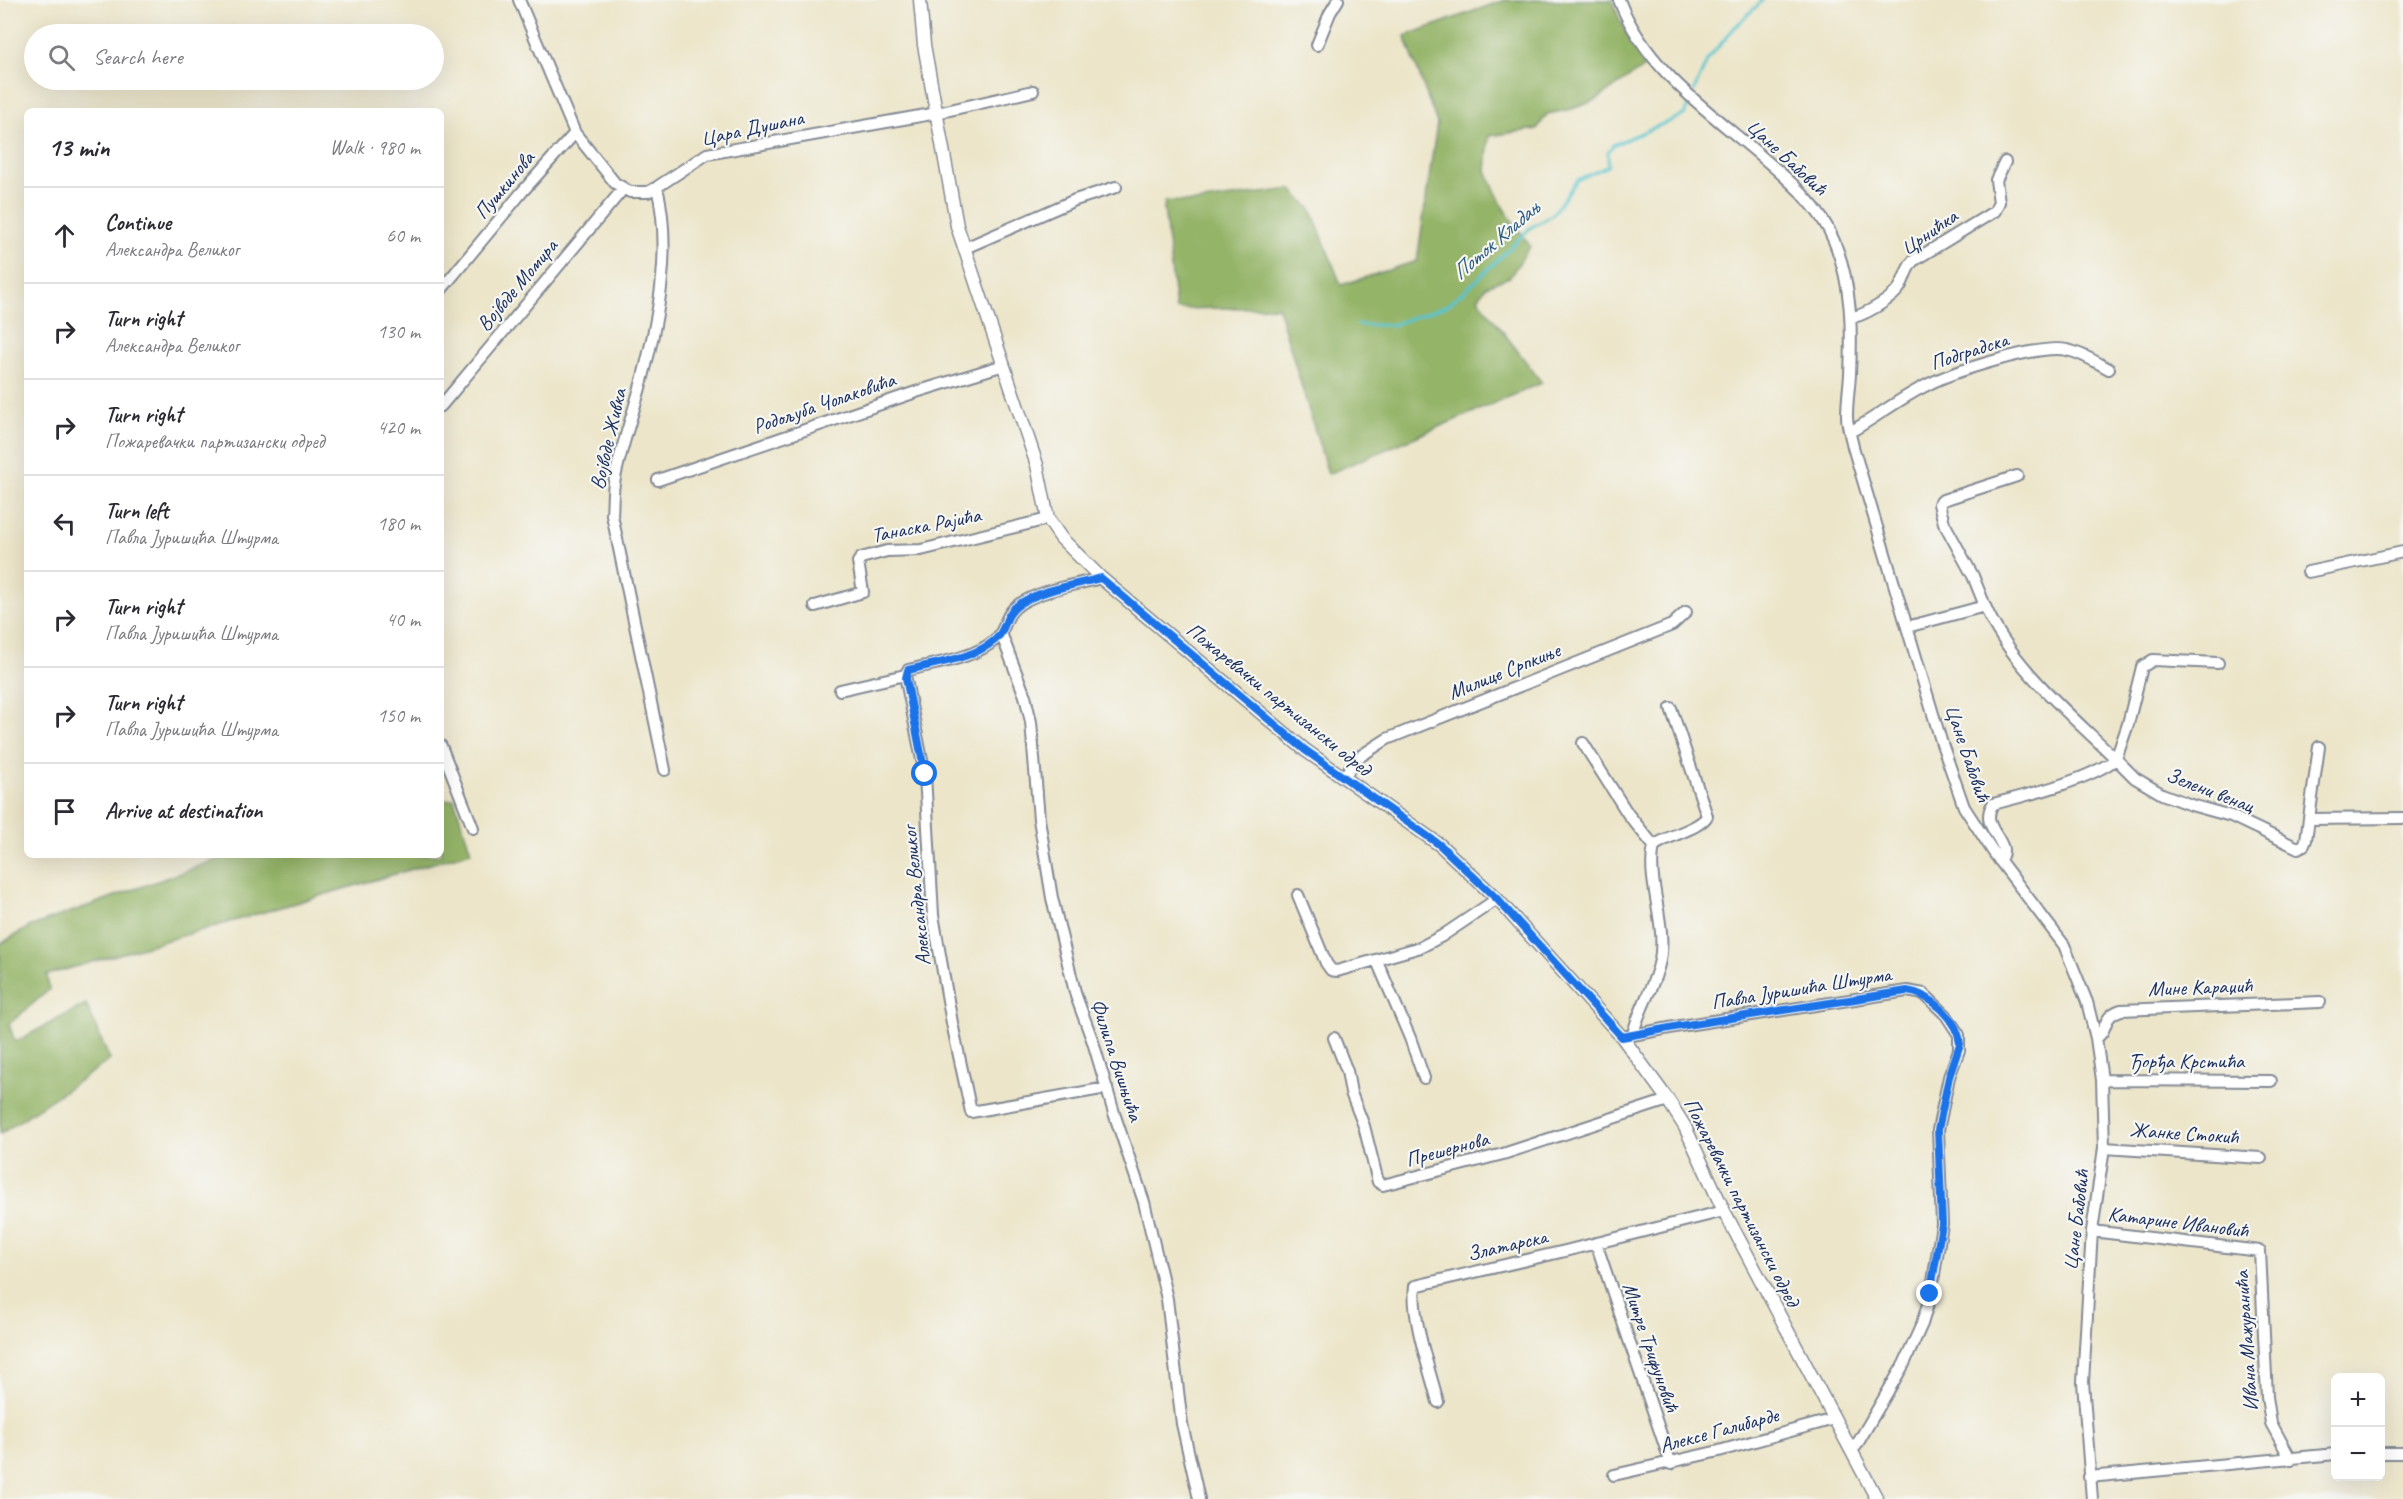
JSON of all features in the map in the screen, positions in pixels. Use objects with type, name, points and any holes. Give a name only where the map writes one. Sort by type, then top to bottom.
[{"type":"street","points":[[519,0],[575,133],[602,168],[623,189]]},
{"type":"street","name":"Пожаревачки партизански одред","points":[[920,0],[924,45],[957,226],[1037,465],[1048,519],[1061,538],[1101,578],[1305,750],[1440,845],[1497,899],[1628,1035],[1685,1128],[1724,1211],[1877,1499]]},
{"type":"street","points":[[1317,45],[1338,0]]},
{"type":"street","name":"Цане Бабовић","points":[[1619,0],[1638,40],[1659,65],[1687,94],[1782,174],[1825,222],[1847,278],[1851,317],[1847,417],[1850,432],[1942,744],[1964,807],[1999,860],[2064,945],[2087,1002],[2096,1038],[2102,1080],[2104,1148],[2092,1231],[2083,1382],[2092,1499]]},
{"type":"street","points":[[936,113],[1033,91]]},
{"type":"street","name":"Цара Душана","points":[[623,189],[630,192],[648,192],[707,154],[936,113]]},
{"type":"street","name":"Пушкинова","points":[[444,286],[522,192],[575,133]]},
{"type":"street","name":"Црнићка","points":[[1851,317],[1860,315],[1888,299],[1900,289],[1907,268],[1913,261],[1995,211],[1999,202],[1996,180],[2005,162]]},
{"type":"street","name":"Војводе Живка","points":[[657,187],[663,212],[661,288],[643,375],[614,481],[612,515],[665,770]]},
{"type":"street","points":[[965,248],[1076,200],[1116,187]]},
{"type":"street","name":"Војводе Момира","points":[[444,402],[623,189]]},
{"type":"street","name":"Подградска","points":[[1850,432],[1925,386],[1952,375],[2031,351],[2066,350],[2081,354],[2109,369]]},
{"type":"street","name":"Родољуба Чолаковића","points":[[658,480],[916,392],[1004,366]]},
{"type":"street","name":"Зелени венац","points":[[2017,476],[1943,500],[1938,504],[1941,516],[1973,576],[2003,641],[2049,692],[2135,778],[2162,795],[2231,816],[2295,848],[2301,847],[2306,843],[2319,747]]},
{"type":"street","name":"Танаска Рајића","points":[[815,606],[863,592],[858,562],[861,558],[887,550],[921,550],[1048,519]]},
{"type":"street","points":[[2308,572],[2403,552]]},
{"type":"street","points":[[840,690],[905,675],[908,670],[968,655],[994,641],[1001,633],[1007,617],[1022,603],[1045,593],[1101,578]]},
{"type":"street","points":[[1907,627],[1985,606]]},
{"type":"street","name":"Милице Српкиње","points":[[1344,777],[1356,759],[1387,739],[1672,625],[1686,612]]},
{"type":"street","name":"Филипа Вишњића","points":[[1001,633],[1025,696],[1030,722],[1039,819],[1052,898],[1076,996],[1144,1202],[1167,1299],[1182,1424],[1199,1499]]},
{"type":"street","points":[[1999,860],[2004,855],[2004,848],[1989,820],[1989,812],[1994,804],[2029,795],[2105,768],[2116,759],[2136,693],[2140,671],[2145,664],[2153,660],[2218,663]]},
{"type":"street","name":"Александра Великог","points":[[905,675],[925,774],[933,915],[971,1112],[1107,1088]]},
{"type":"street","points":[[1654,846],[1670,835],[1701,824],[1707,816],[1671,708]]},
{"type":"street","points":[[1583,743],[1628,814],[1654,846],[1652,862],[1662,930],[1660,960],[1628,1035]]},
{"type":"street","points":[[444,754],[473,828]]},
{"type":"street","points":[[2309,819],[2403,818]]},
{"type":"street","points":[[1298,896],[1331,970],[1337,971],[1420,947],[1442,936],[1497,899]]},
{"type":"street","points":[[1377,961],[1410,1038],[1424,1078]]},
{"type":"street","name":"Павла Јуришића Штурма","points":[[1628,1035],[1907,991],[1924,994],[1955,1025],[1959,1035],[1959,1050],[1949,1077],[1938,1130],[1942,1224],[1930,1294],[1922,1324],[1904,1364],[1856,1446],[1850,1449]]},
{"type":"street","name":"Мине Караџић","points":[[2096,1038],[2102,1033],[2109,1017],[2121,1010],[2320,1002]]},
{"type":"street","name":"Прешернова","points":[[1335,1038],[1347,1071],[1351,1093],[1364,1126],[1378,1182],[1383,1185],[1526,1147],[1668,1100]]},
{"type":"street","name":"Ђорђа Крстића","points":[[2102,1080],[2271,1081]]},
{"type":"street","name":"Жанке Стокић","points":[[2104,1148],[2261,1158]]},
{"type":"street","name":"Златарска","points":[[1438,1402],[1417,1318],[1415,1286],[1724,1211]]},
{"type":"street","name":"Катарине Ивановић","points":[[2092,1231],[2260,1251]]},
{"type":"street","name":"Митре Трифуновић","points":[[1596,1243],[1671,1464]]},
{"type":"street","name":"Ивана Мажуранића","points":[[2260,1251],[2267,1397],[2271,1424],[2291,1460]]},
{"type":"street","name":"Алексе Галибарде","points":[[1614,1476],[1671,1464],[1834,1419]]},
{"type":"street","points":[[2385,1453],[2403,1453]]},
{"type":"street","points":[[2089,1477],[2331,1455]]},
{"type":"green space","points":[[1504,0],[1612,0],[1644,67],[1596,100],[1572,109],[1547,114],[1537,129],[1489,136],[1486,171],[1504,209],[1530,246],[1510,277],[1486,286],[1478,299],[1542,383],[1328,474],[1278,307],[1176,309],[1165,201],[1196,202],[1291,189],[1311,209],[1341,285],[1417,261],[1437,123],[1405,36]]},
{"type":"green space","points":[[454,799],[471,852],[47,975],[49,990],[9,1024],[15,1042],[86,1004],[110,1060],[0,1134],[0,944],[29,927],[222,858],[444,858],[444,801]]},
{"type":"waterway","name":"Поток Кладањ","points":[[1694,91],[1708,59],[1735,27],[1763,0]]},
{"type":"waterway","name":"Поток Кладањ","points":[[1358,325],[1392,325],[1446,306],[1476,281],[1530,228],[1552,215],[1577,180],[1608,166],[1608,152],[1613,145],[1684,115],[1688,106]]},
{"type":"route","points":[[925,774],[905,675],[908,670],[968,655],[994,641],[1001,633],[1007,617],[1022,603],[1045,593],[1101,578],[1305,750],[1440,845],[1497,899],[1622,1037],[1907,991],[1924,994],[1955,1025],[1960,1044],[1939,1116],[1942,1224],[1930,1294]]}]
